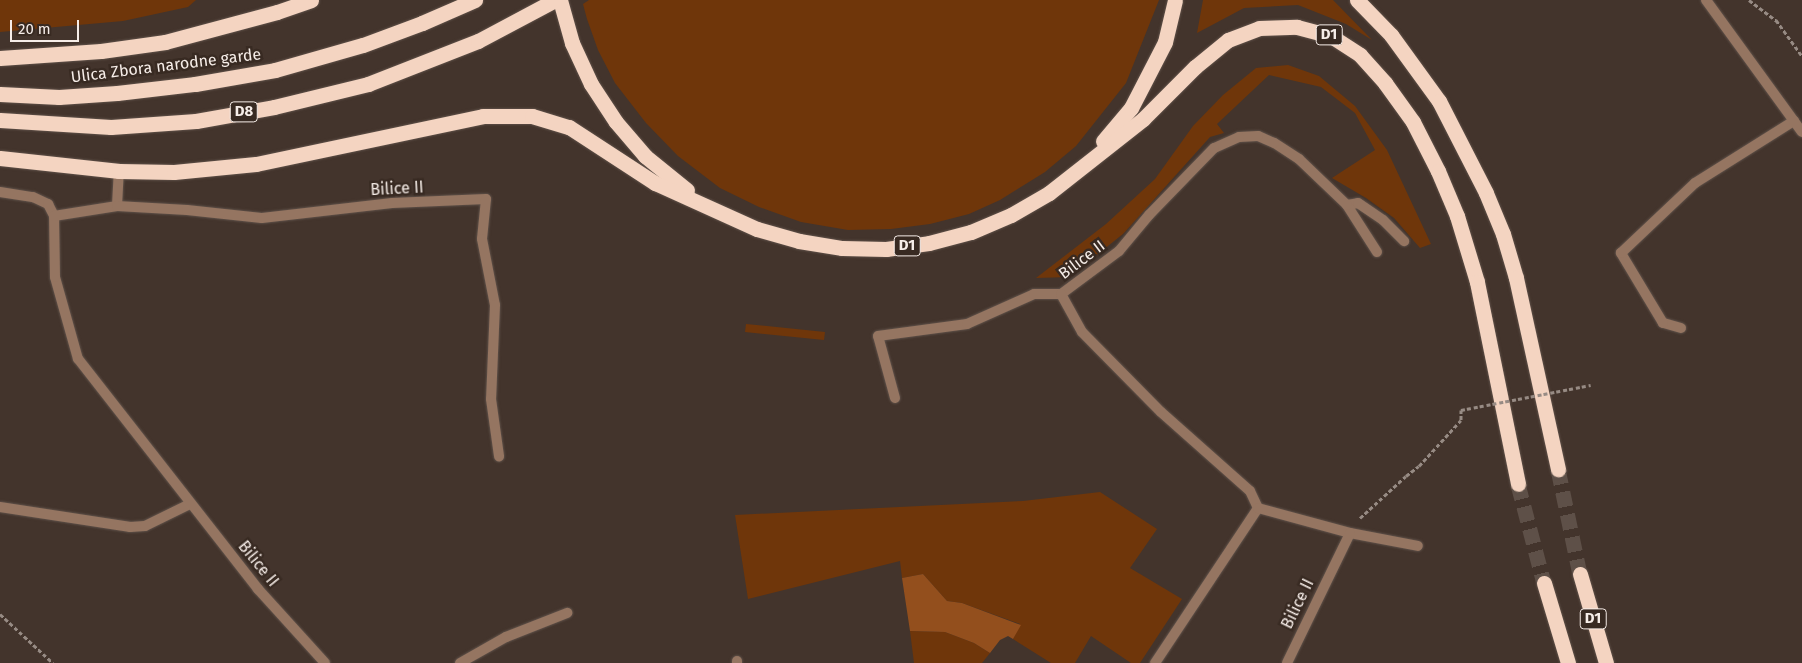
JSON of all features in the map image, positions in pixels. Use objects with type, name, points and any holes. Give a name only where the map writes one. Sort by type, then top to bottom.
[{"type":"highway","points":[[0,58],[101,51],[165,42],[277,12],[311,0]]},
{"type":"highway","name":"D8","points":[[0,120],[111,127],[196,121],[274,107],[368,84],[478,41],[554,0]]},
{"type":"highway","name":"D1","points":[[560,0],[572,43],[591,84],[616,122],[652,162],[680,186],[718,210],[757,229],[799,241],[842,248],[886,249],[912,246],[971,232],[1011,215],[1049,193],[1143,119],[1195,66],[1228,40],[1259,28],[1296,28],[1332,36],[1360,54],[1384,82],[1413,122],[1438,171],[1456,216],[1478,282],[1518,484]]},
{"type":"highway","points":[[1083,165],[1131,108],[1165,42],[1174,0]]},
{"type":"highway","points":[[1357,0],[1390,35],[1438,101],[1486,193],[1503,234],[1516,278],[1558,469]]},
{"type":"highway","name":"Ulica Zbora narodne garde","points":[[0,94],[59,97],[117,93],[195,84],[275,70],[363,45],[422,23],[472,1]]},
{"type":"highway","points":[[0,158],[119,171],[174,172],[256,164],[483,116],[532,116],[569,127],[654,183],[718,210]]},
{"type":"highway","name":"D1","points":[[1580,574],[1606,663]]},
{"type":"highway","name":"D1","points":[[1544,583],[1568,663]]},
{"type":"street","points":[[1706,0],[1802,132]]},
{"type":"street","points":[[1681,328],[1663,323],[1622,253],[1695,182],[1794,121]]},
{"type":"street","name":"Bilice II","points":[[1258,508],[1250,491],[1161,412],[1082,332],[1061,294],[1119,251],[1156,208],[1214,148],[1239,137],[1258,136],[1274,143],[1299,159],[1347,205],[1377,252]]},
{"type":"street","points":[[117,206],[119,171]]},
{"type":"street","points":[[0,192],[33,197],[48,204],[54,216]]},
{"type":"street","name":"Bilice II","points":[[325,663],[258,589],[78,360],[55,277],[54,216],[117,206],[187,210],[262,218],[392,203],[486,199],[482,239],[495,305],[491,399],[499,456]]},
{"type":"street","name":"Bilice II","points":[[1347,205],[1358,203],[1384,220],[1404,241]]},
{"type":"street","points":[[895,398],[878,336],[967,324],[1034,294],[1061,294]]},
{"type":"street","points":[[0,508],[130,527],[145,526],[190,504]]},
{"type":"street","points":[[1155,663],[1258,508],[1350,533],[1418,546]]},
{"type":"street","name":"Bilice II","points":[[1287,663],[1350,533]]},
{"type":"street","points":[[460,663],[506,637],[567,613]]},
{"type":"path","points":[[1749,0],[1776,20],[1802,56]]},
{"type":"path","points":[[1350,533],[1360,518],[1419,466],[1461,420],[1461,410],[1591,386]]},
{"type":"path","points":[[0,614],[53,663]]},
{"type":"shaded area","points":[[0,0],[196,0],[188,7],[123,21],[0,32]]},
{"type":"shaded area","points":[[589,0],[1159,0],[1126,83],[1076,146],[1045,172],[1000,200],[969,214],[930,224],[891,229],[848,230],[801,222],[759,207],[720,188],[678,156],[646,123],[615,83],[598,50],[587,19],[583,4]]},
{"type":"shaded area","points":[[1203,0],[1333,0],[1372,40],[1346,24],[1298,5],[1244,8],[1197,33]]},
{"type":"shaded area","points":[[1288,65],[1319,76],[1355,106],[1387,150],[1431,244],[1420,248],[1394,218],[1366,198],[1332,178],[1375,150],[1355,113],[1321,87],[1269,75],[1217,124],[1224,133],[1210,137],[1123,234],[1069,277],[1036,278],[1106,224],[1155,179],[1193,126],[1223,95],[1256,68]]},
{"type":"shaded area","points":[[746,324],[825,332],[824,340],[745,332]]},
{"type":"shaded area","points":[[1100,492],[1157,529],[1130,568],[1182,599],[1140,663],[1131,663],[1091,636],[1075,663],[1051,663],[1013,639],[1020,624],[962,603],[947,601],[923,574],[902,578],[900,561],[748,599],[735,515],[1023,501]]},
{"type":"shaded area","points":[[923,574],[947,601],[962,603],[1021,625],[1013,639],[1008,636],[1000,640],[990,653],[974,643],[945,632],[910,631],[902,578]]},
{"type":"shaded area","points":[[910,631],[945,632],[974,643],[990,653],[982,663],[914,663]]},
{"type":"tunnel","points":[[1558,469],[1580,574]]},
{"type":"tunnel","points":[[1518,484],[1544,583]]}]
